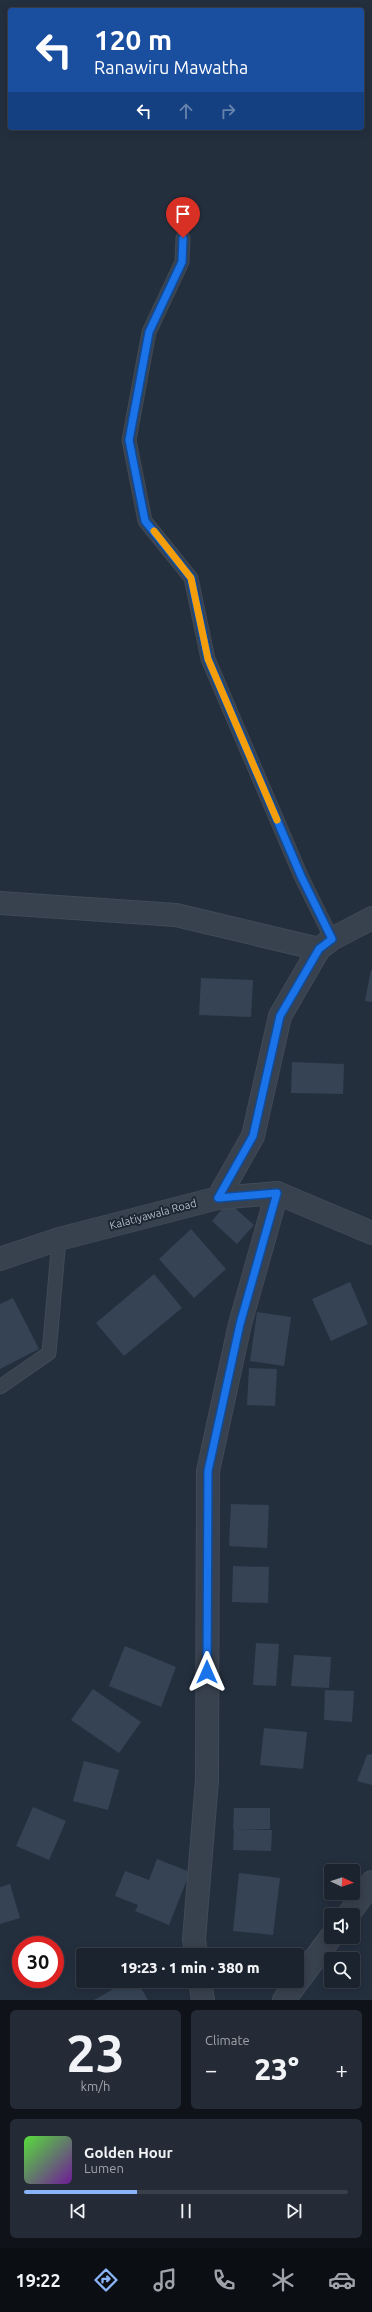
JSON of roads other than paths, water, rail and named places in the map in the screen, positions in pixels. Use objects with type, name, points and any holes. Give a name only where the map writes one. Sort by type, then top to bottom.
[{"type":"street","points":[[0,903],[176,915],[326,944]]},
{"type":"street","points":[[218,1198],[253,1136],[280,1016],[326,944],[372,918]]},
{"type":"street","points":[[195,1948],[194,1939],[206,1780],[208,1471],[240,1324],[277,1193],[372,1233]]},
{"type":"street","name":"Kalatiyawala Road","points":[[0,1259],[59,1239],[218,1198],[277,1193]]},
{"type":"street","points":[[353,1908],[372,1882]]},
{"type":"street","points":[[284,2000],[326,1944]]},
{"type":"street","points":[[201,1988],[203,2000]]},
{"type":"lane","points":[[183,238],[182,262],[149,332],[129,440],[145,521],[191,578],[208,659],[301,876],[326,944]]},
{"type":"lane","points":[[0,1387],[49,1353],[59,1239]]}]
